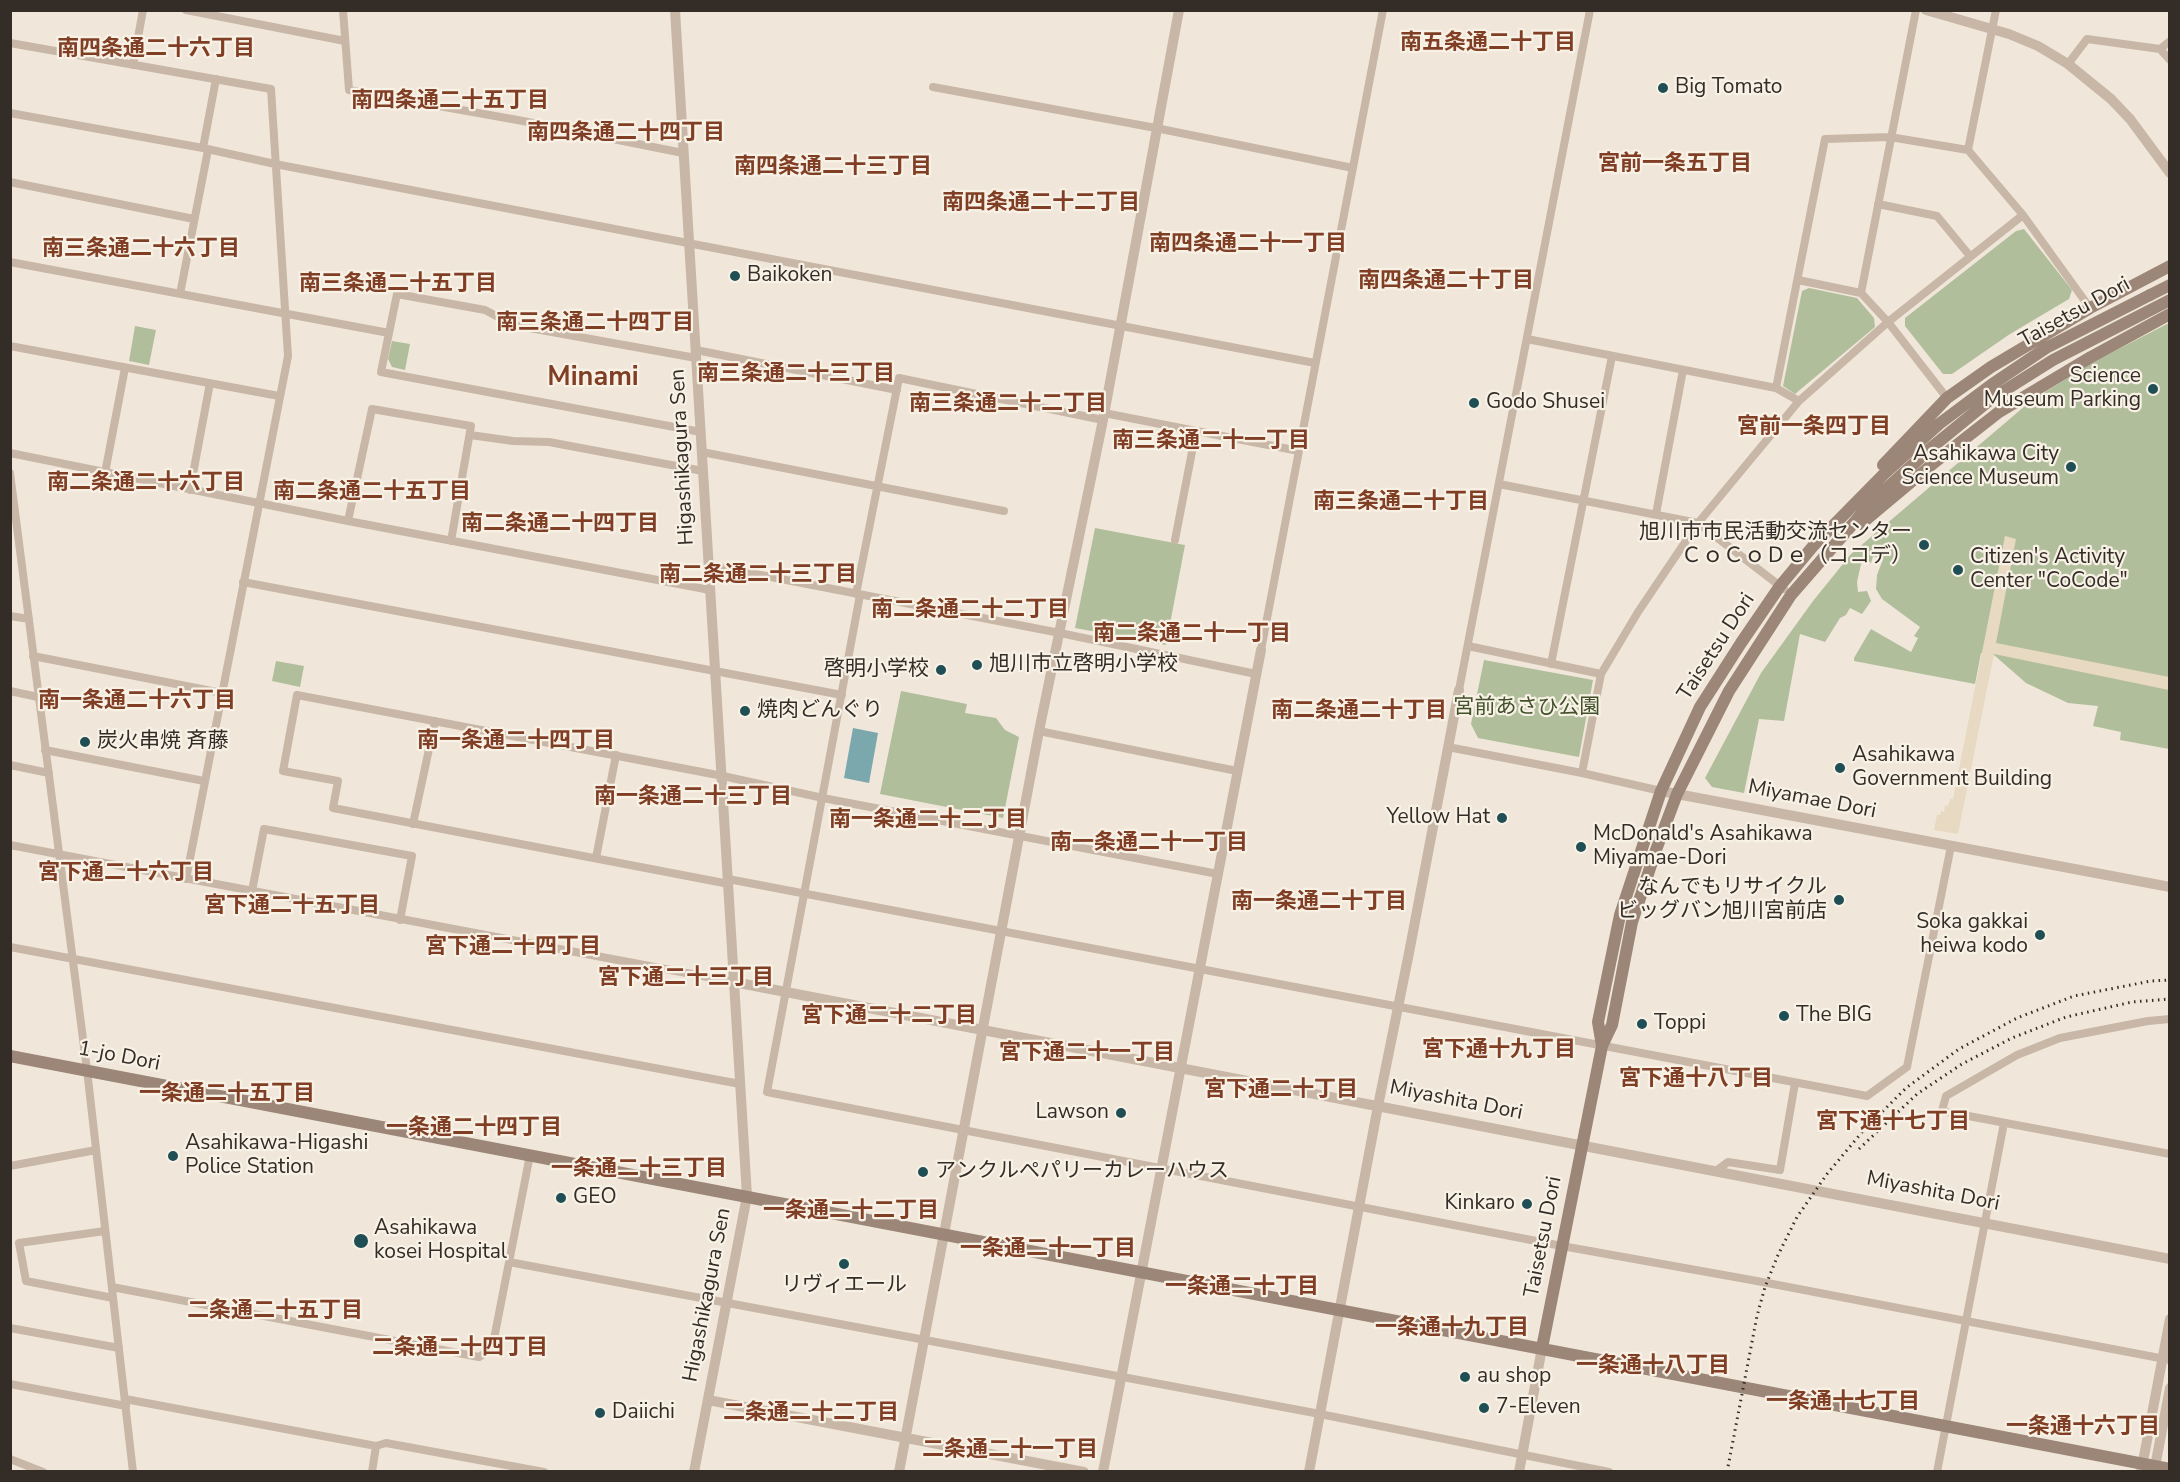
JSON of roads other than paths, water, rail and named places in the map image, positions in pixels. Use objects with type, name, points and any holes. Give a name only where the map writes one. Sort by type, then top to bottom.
[{"type":"main road","points":[[1814,545],[1873,475],[1947,398],[1991,367],[2090,308],[2169,266]]},
{"type":"main road","points":[[2146,278],[2163,282],[2169,297]]},
{"type":"main road","name":"Taisetsu Dori","points":[[1602,1046],[1598,1022],[1620,915],[1661,791],[1700,707],[1780,586],[1814,545],[1892,466],[1939,424],[1982,391],[2046,348],[2169,285]]},
{"type":"main road","name":"Taisetsu Dori","points":[[1542,1348],[1602,1046],[1612,1025],[1632,922],[1677,794],[1729,691],[1795,591],[1872,502],[1931,448],[1991,399],[2053,360],[2157,306],[2169,297]]},
{"type":"main road","points":[[1795,591],[1846,537],[1999,412],[2169,314]]},
{"type":"main road","name":"1-jo Dori","points":[[10,1056],[1542,1348],[1946,1426],[2148,1468],[2169,1468]]},
{"type":"street","points":[[133,65],[143,10]]},
{"type":"street","points":[[186,10],[345,40]]},
{"type":"street","points":[[343,10],[349,90],[683,153]]},
{"type":"street","name":"Higashikagura Sen","points":[[675,10],[747,1196],[693,1472]]},
{"type":"street","points":[[899,1472],[1039,731],[1103,416],[1179,10]]},
{"type":"street","points":[[1103,1472],[1383,10]]},
{"type":"street","points":[[1309,1472],[1590,10]]},
{"type":"street","points":[[1861,292],[1916,10]]},
{"type":"street","points":[[1926,10],[1992,29],[2038,46],[2068,64],[2111,99],[2130,119],[2169,173]]},
{"type":"street","points":[[1968,150],[1996,10]]},
{"type":"street","points":[[2068,64],[2087,39],[2160,49],[2169,60]]},
{"type":"street","points":[[2160,49],[2169,41]]},
{"type":"street","points":[[10,43],[271,89],[288,356],[186,879]]},
{"type":"street","points":[[180,294],[216,79]]},
{"type":"street","points":[[933,87],[1156,128],[1353,168]]},
{"type":"street","points":[[10,113],[1315,363]]},
{"type":"street","points":[[1776,388],[1825,139],[1890,137],[1968,150],[2023,215],[2090,308]]},
{"type":"street","points":[[10,182],[194,219]]},
{"type":"street","points":[[1878,204],[1937,216],[1970,256]]},
{"type":"street","points":[[1582,773],[1601,674],[1638,612],[1698,523],[1799,401],[1888,322],[2023,215]]},
{"type":"street","points":[[10,262],[389,333]]},
{"type":"street","points":[[1798,280],[1861,292],[1888,322],[1947,398]]},
{"type":"street","points":[[701,432],[381,372],[397,294],[485,310],[513,325],[696,354],[897,390]]},
{"type":"street","points":[[1527,339],[1776,388],[1799,401]]},
{"type":"street","points":[[10,346],[279,396]]},
{"type":"street","points":[[1551,664],[1612,356]]},
{"type":"street","points":[[105,473],[125,368]]},
{"type":"street","points":[[1656,514],[1683,370]]},
{"type":"street","points":[[1299,451],[899,378],[767,1092],[2166,1360]]},
{"type":"street","points":[[190,490],[210,383]]},
{"type":"street","points":[[348,521],[372,409],[471,426],[451,541]]},
{"type":"street","points":[[1175,540],[1196,431]]},
{"type":"street","points":[[470,435],[513,441],[549,442],[703,471]]},
{"type":"street","points":[[702,452],[1004,511]]},
{"type":"street","points":[[10,453],[348,521],[710,590]]},
{"type":"street","points":[[10,474],[87,1070],[133,1472]]},
{"type":"street","points":[[1499,484],[1698,523],[1780,586],[1795,591]]},
{"type":"street","points":[[10,554],[21,556]]},
{"type":"street","points":[[709,566],[1060,633],[1256,674]]},
{"type":"street","points":[[243,582],[842,695]]},
{"type":"street","points":[[10,615],[29,619]]},
{"type":"street","points":[[1468,646],[1601,674]]},
{"type":"street","points":[[33,656],[222,693]]},
{"type":"street","points":[[10,691],[39,697]]},
{"type":"street","points":[[1218,874],[823,798],[616,755],[297,695],[283,771],[338,781],[333,808],[596,858],[805,892],[1001,932],[1867,1096],[1907,1067],[1951,846]]},
{"type":"street","points":[[413,824],[435,721]]},
{"type":"street","points":[[1039,731],[1237,771]]},
{"type":"street","name":"Miyamae Dori","points":[[1448,747],[1661,791],[2169,887]]},
{"type":"street","points":[[45,750],[204,781]]},
{"type":"street","points":[[596,858],[616,755]]},
{"type":"street","points":[[10,765],[49,773]]},
{"type":"street","points":[[252,891],[264,829],[412,856],[400,920]]},
{"type":"street","points":[[10,845],[734,982]]},
{"type":"street","points":[[10,946],[740,1084]]},
{"type":"street","name":"Miyashita Dori","points":[[734,982],[2169,1259]]},
{"type":"street","points":[[2169,1019],[2060,1038],[2017,1055],[1946,1096],[1942,1111],[2169,1154]]},
{"type":"street","points":[[1716,1171],[1728,1162],[1780,1170],[1795,1083]]},
{"type":"street","points":[[1937,1472],[2004,1123]]},
{"type":"street","points":[[10,1166],[96,1150]]},
{"type":"street","points":[[112,1287],[478,1357],[492,1349],[530,1155]]},
{"type":"street","points":[[105,1231],[19,1243],[26,1281],[113,1298]]},
{"type":"street","points":[[509,1262],[1320,1414],[1609,1472]]},
{"type":"street","points":[[2148,1468],[2166,1360],[2169,1319]]},
{"type":"street","points":[[10,1328],[119,1348]]},
{"type":"street","name":"Taisetsu Dori","points":[[1519,1472],[1542,1348]]},
{"type":"street","points":[[10,1384],[376,1446],[386,1443],[544,1472]]},
{"type":"street","points":[[2148,1468],[2169,1388]]},
{"type":"street","points":[[708,1400],[1084,1472]]},
{"type":"street","points":[[372,1472],[376,1446]]},
{"type":"street","points":[[10,1459],[43,1472]]},
{"type":"water","points":[[853,728],[878,733],[869,783],[844,778]]},
{"type":"railway","points":[[1727,1472],[1757,1316],[1765,1287],[1797,1217],[1827,1174],[1863,1131],[1906,1088],[1959,1049],[2017,1018],[2074,996],[2151,981],[2170,980]]},
{"type":"railway","points":[[1859,1149],[1917,1094],[1962,1064],[2012,1038],[2066,1017],[2132,1002],[2170,999]]},
{"type":"place","name":"Big Tomato","points":[[1663,88]]},
{"type":"place","name":"Baikoken","points":[[735,276]]},
{"type":"place","name":"Science Museum Parking","points":[[2153,389]]},
{"type":"place","name":"Godo Shusei","points":[[1474,403]]},
{"type":"place","name":"Asahikawa City Science Museum","points":[[2071,467]]},
{"type":"place","name":"旭川市市民活動交流センター ＣｏＣｏＤｅ（ココデ）","points":[[1924,545]]},
{"type":"place","name":"Citizen's Activity Center \"CoCode\"","points":[[1958,570]]},
{"type":"place","name":"旭川市立啓明小学校","points":[[977,665]]},
{"type":"place","name":"啓明小学校","points":[[941,670]]},
{"type":"place","name":"焼肉どんぐり","points":[[745,711]]},
{"type":"place","name":"炭火串焼 斉藤","points":[[85,742]]},
{"type":"place","name":"Asahikawa Government Building","points":[[1840,768]]},
{"type":"place","name":"Yellow Hat","points":[[1502,818]]},
{"type":"place","name":"McDonald's Asahikawa Miyamae-Dori","points":[[1581,847]]},
{"type":"place","name":"なんでもリサイクル ビッグバン旭川宮前店","points":[[1839,900]]},
{"type":"place","name":"Soka gakkai heiwa kodo","points":[[2040,935]]},
{"type":"place","name":"The BIG","points":[[1784,1016]]},
{"type":"place","name":"Toppi","points":[[1642,1024]]},
{"type":"place","name":"Lawson","points":[[1121,1113]]},
{"type":"place","name":"Asahikawa-Higashi Police Station","points":[[173,1156]]},
{"type":"place","name":"アンクルぺパリーカレーハウス","points":[[923,1172]]},
{"type":"place","name":"GEO","points":[[561,1198]]},
{"type":"place","name":"Kinkaro","points":[[1527,1204]]},
{"type":"place","name":"Asahikawa kosei Hospital","points":[[361,1241]]},
{"type":"place","name":"リヴィエール","points":[[844,1264]]},
{"type":"place","name":"au shop","points":[[1465,1377]]},
{"type":"place","name":"7-Eleven","points":[[1484,1408]]},
{"type":"place","name":"Daiichi","points":[[600,1413]]},
{"type":"district","name":"南五条通二十丁目","points":[[1488,44]]},
{"type":"district","name":"南四条通二十六丁目","points":[[156,50]]},
{"type":"district","name":"南四条通二十五丁目","points":[[450,102]]},
{"type":"district","name":"南四条通二十四丁目","points":[[626,134]]},
{"type":"district","name":"宮前一条五丁目","points":[[1675,165]]},
{"type":"district","name":"南四条通二十三丁目","points":[[833,168]]},
{"type":"district","name":"南四条通二十二丁目","points":[[1041,204]]},
{"type":"district","name":"南四条通二十一丁目","points":[[1248,245]]},
{"type":"district","name":"南三条通二十六丁目","points":[[141,250]]},
{"type":"district","name":"南四条通二十丁目","points":[[1446,282]]},
{"type":"district","name":"南三条通二十五丁目","points":[[398,285]]},
{"type":"district","name":"南三条通二十四丁目","points":[[595,324]]},
{"type":"district","name":"南三条通二十三丁目","points":[[796,375]]},
{"type":"district","name":"Minami","points":[[593,378]]},
{"type":"district","name":"南三条通二十二丁目","points":[[1008,405]]},
{"type":"district","name":"宮前一条四丁目","points":[[1814,428]]},
{"type":"district","name":"南三条通二十一丁目","points":[[1211,442]]},
{"type":"district","name":"南二条通二十六丁目","points":[[146,484]]},
{"type":"district","name":"南二条通二十五丁目","points":[[372,493]]},
{"type":"district","name":"南三条通二十丁目","points":[[1401,503]]},
{"type":"district","name":"南二条通二十四丁目","points":[[560,525]]},
{"type":"district","name":"南二条通二十三丁目","points":[[758,576]]},
{"type":"district","name":"南二条通二十二丁目","points":[[970,611]]},
{"type":"district","name":"南二条通二十一丁目","points":[[1192,635]]},
{"type":"district","name":"南一条通二十六丁目","points":[[137,702]]},
{"type":"district","name":"南二条通二十丁目","points":[[1359,712]]},
{"type":"district","name":"南一条通二十四丁目","points":[[516,742]]},
{"type":"district","name":"南一条通二十三丁目","points":[[693,798]]},
{"type":"district","name":"南一条通二十二丁目","points":[[928,821]]},
{"type":"district","name":"南一条通二十一丁目","points":[[1149,844]]},
{"type":"district","name":"宮下通二十六丁目","points":[[126,874]]},
{"type":"district","name":"南一条通二十丁目","points":[[1319,903]]},
{"type":"district","name":"宮下通二十五丁目","points":[[292,907]]},
{"type":"district","name":"宮下通二十四丁目","points":[[513,948]]},
{"type":"district","name":"宮下通二十三丁目","points":[[686,979]]},
{"type":"district","name":"宮下通二十二丁目","points":[[889,1017]]},
{"type":"district","name":"宮下通十九丁目","points":[[1499,1051]]},
{"type":"district","name":"宮下通二十一丁目","points":[[1087,1054]]},
{"type":"district","name":"宮下通十八丁目","points":[[1696,1080]]},
{"type":"district","name":"宮下通二十丁目","points":[[1281,1091]]},
{"type":"district","name":"一条通二十五丁目","points":[[227,1095]]},
{"type":"district","name":"宮下通十七丁目","points":[[1893,1123]]},
{"type":"district","name":"一条通二十四丁目","points":[[474,1129]]},
{"type":"district","name":"一条通二十三丁目","points":[[639,1170]]},
{"type":"district","name":"一条通二十二丁目","points":[[851,1212]]},
{"type":"district","name":"一条通二十一丁目","points":[[1048,1250]]},
{"type":"district","name":"一条通二十丁目","points":[[1242,1288]]},
{"type":"district","name":"二条通二十五丁目","points":[[275,1312]]},
{"type":"district","name":"一条通十九丁目","points":[[1452,1329]]},
{"type":"district","name":"二条通二十四丁目","points":[[460,1349]]},
{"type":"district","name":"一条通十八丁目","points":[[1653,1367]]},
{"type":"district","name":"一条通十七丁目","points":[[1843,1403]]},
{"type":"district","name":"二条通二十二丁目","points":[[811,1414]]},
{"type":"district","name":"一条通十六丁目","points":[[2083,1428]]},
{"type":"district","name":"二条通二十一丁目","points":[[1010,1451]]},
{"type":"park label","name":"宮前あさひ公園","points":[[1527,708]]}]
